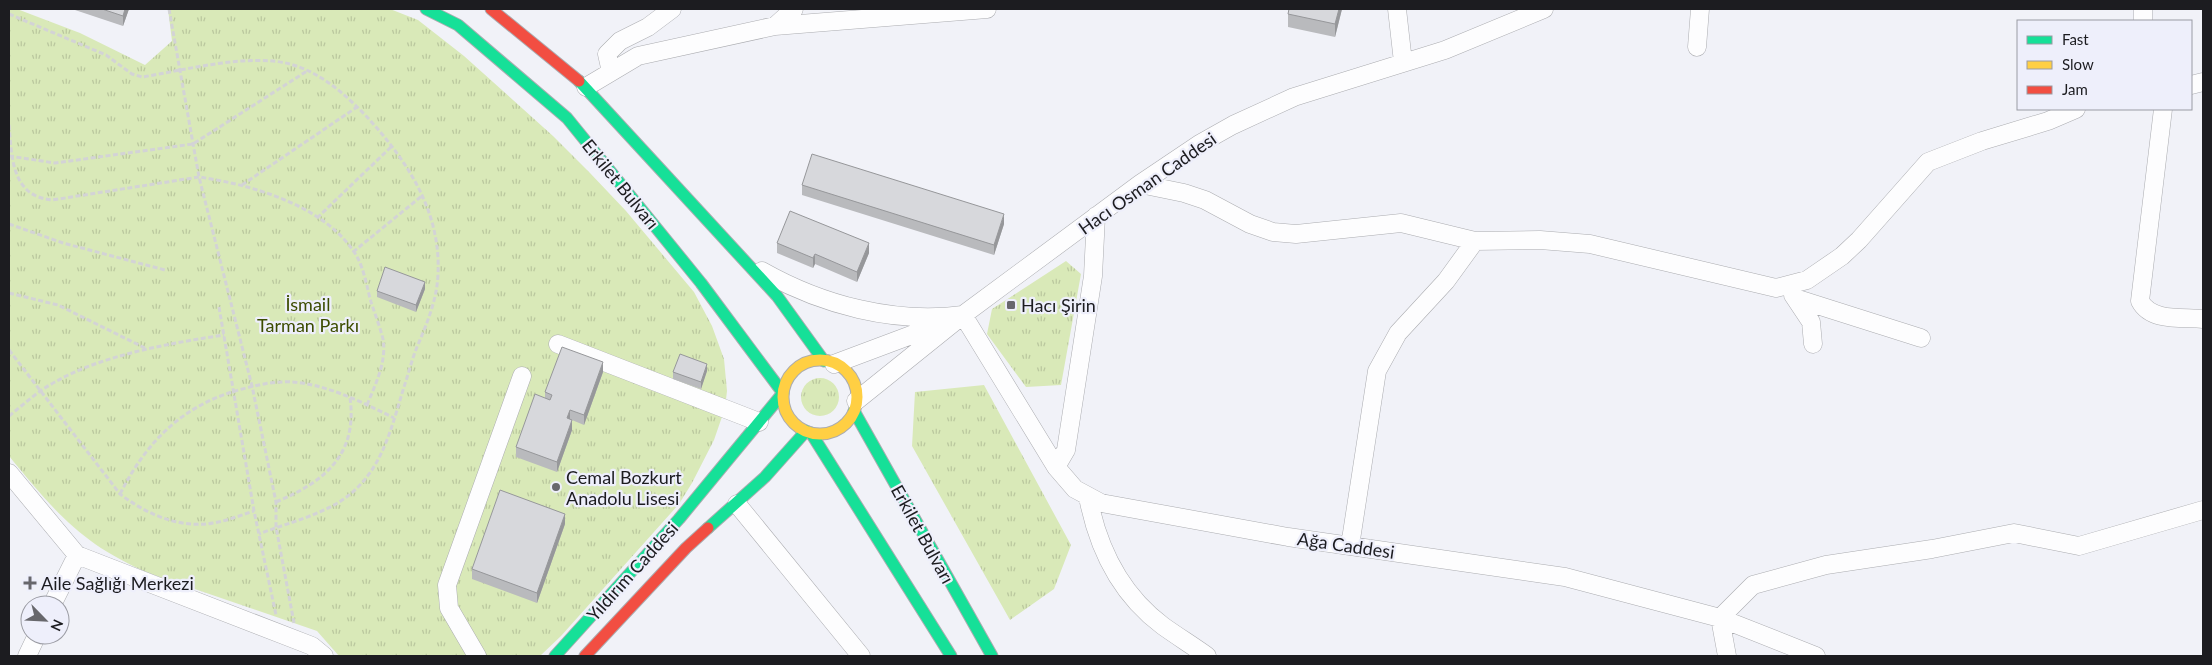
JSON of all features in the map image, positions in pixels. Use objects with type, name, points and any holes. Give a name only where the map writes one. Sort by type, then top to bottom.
[{"type":"main road","name":"Erkilet Bulvarı","points":[[426,9],[458,25],[567,118],[702,282],[783,393]]},
{"type":"main road","name":"Erkilet Bulvarı","points":[[491,9],[586,87],[777,296],[829,362]]},
{"type":"main road","points":[[808,432],[821,434],[836,430],[848,420],[855,406],[856,390],[853,380],[847,372],[829,362],[808,362],[791,374],[783,393],[787,414],[793,422],[808,432],[951,656]]},
{"type":"main road","name":"Yıldırım Caddesi","points":[[555,656],[679,519],[783,393]]},
{"type":"main road","name":"Erkilet Bulvarı","points":[[855,406],[992,656]]},
{"type":"main road","name":"Yıldırım Caddesi","points":[[585,656],[686,548],[765,477],[808,432]]},
{"type":"street","points":[[611,72],[607,54],[620,41],[648,27],[672,9]]},
{"type":"street","points":[[775,26],[794,9]]},
{"type":"street","points":[[586,87],[638,56],[775,26],[987,9]]},
{"type":"street","points":[[1397,9],[1403,62]]},
{"type":"street","name":"Hacı Osman Caddesi","points":[[963,315],[1140,184],[1201,143],[1263,110],[1326,86],[1445,50],[1544,9]]},
{"type":"street","points":[[1697,47],[1700,9]]},
{"type":"street","points":[[1791,292],[1842,256],[1859,240],[1928,162],[1982,141],[2048,121],[2074,110]]},
{"type":"street","points":[[2163,110],[2140,301],[2145,310],[2158,316],[2203,319]]},
{"type":"street","points":[[1140,184],[1184,193],[1205,200],[1250,224],[1273,232],[1296,234],[1401,223],[1475,240],[1540,240],[1590,244],[1791,292],[1921,338]]},
{"type":"street","points":[[1056,467],[1066,450],[1093,276],[1096,216]]},
{"type":"street","points":[[1350,546],[1377,371],[1398,333],[1446,281],[1475,240]]},
{"type":"street","points":[[746,262],[798,289],[855,308],[909,317],[937,318],[963,315]]},
{"type":"street","points":[[1791,292],[1811,322],[1813,344]]},
{"type":"street","points":[[829,362],[963,315]]},
{"type":"street","points":[[855,406],[963,315]]},
{"type":"street","name":"Ağa Caddesi","points":[[963,315],[1056,467],[1076,489],[1088,497],[1114,507],[1350,546],[1565,577],[1720,618],[1816,656]]},
{"type":"street","points":[[558,344],[759,422]]},
{"type":"street","points":[[477,656],[450,608],[447,586],[522,376]]},
{"type":"street","points":[[9,473],[77,555],[298,640],[312,646],[324,656]]},
{"type":"street","points":[[1088,497],[1098,540],[1107,560],[1123,585],[1147,612],[1207,656]]},
{"type":"street","points":[[736,504],[861,656]]},
{"type":"street","points":[[1727,656],[1720,618],[1753,585],[1826,565],[1932,549],[2014,533],[2078,546],[2203,510]]},
{"type":"street","points":[[57,595],[77,555]]},
{"type":"path","points":[[169,9],[200,178],[252,386],[276,502],[276,527],[298,640]]},
{"type":"path","points":[[9,14],[106,55],[136,76],[142,77],[259,60],[292,64],[336,87],[392,146],[411,172],[434,224],[439,259],[436,292],[378,462],[369,475],[339,504],[258,534]]},
{"type":"path","points":[[11,156],[55,163],[193,144],[307,71]]},
{"type":"path","points":[[242,185],[357,107]]},
{"type":"path","points":[[9,125],[11,156],[17,178],[20,184],[30,193],[44,199],[73,197],[200,178],[242,185],[279,198],[332,228],[357,257],[383,340],[382,366],[366,405]]},
{"type":"path","points":[[317,218],[392,146]]},
{"type":"path","points":[[354,252],[422,196]]},
{"type":"path","points":[[9,224],[63,243],[165,270]]},
{"type":"path","points":[[9,293],[58,305],[148,350]]},
{"type":"path","points":[[219,307],[258,534],[279,633]]},
{"type":"path","points":[[9,416],[54,382],[82,369],[148,350],[224,335]]},
{"type":"path","points":[[9,350],[120,494],[146,511],[178,522],[213,523],[254,511]]},
{"type":"path","points":[[120,494],[139,461],[168,428],[201,404],[252,386],[267,382],[302,383],[350,397],[394,418]]},
{"type":"path","points":[[276,502],[313,485],[338,460],[352,425],[350,397]]},
{"type":"green space","name":"İsmail Tarman Parkı","points":[[9,9],[17,9],[80,33],[145,65],[172,41],[168,9],[390,9],[418,20],[464,56],[553,136],[626,211],[694,292],[712,326],[724,359],[727,391],[725,408],[714,440],[679,504],[561,636],[540,656],[339,656],[317,631],[151,574],[106,551],[71,525],[41,494],[9,456]]},
{"type":"green space","points":[[1066,261],[1081,274],[1061,385],[1026,387],[987,334],[992,309]]},
{"type":"green space","points":[[820,378],[827,379],[833,384],[838,390],[838,404],[833,410],[827,415],[820,416],[813,415],[807,410],[802,404],[801,397],[802,390],[807,384],[813,379]]},
{"type":"green space","points":[[984,385],[1071,545],[1054,589],[1010,620],[912,446],[915,392]]},
{"type":"building","points":[[102,9],[125,9],[123,16]]},
{"type":"building","points":[[1289,9],[1339,9],[1335,24],[1288,14]]},
{"type":"building","points":[[812,154],[1004,214],[994,245],[802,185]]},
{"type":"building","points":[[790,211],[869,243],[857,272],[815,254],[813,258],[777,243]]},
{"type":"building","points":[[385,267],[425,282],[416,305],[377,291]]},
{"type":"building","points":[[562,347],[603,362],[584,415],[570,410],[567,418],[572,420],[557,462],[516,447],[535,394],[550,400],[552,395],[545,392]]},
{"type":"building","points":[[680,354],[707,364],[701,382],[673,372]]},
{"type":"building","points":[[500,490],[565,514],[537,593],[472,569]]},
{"type":"traffic: fast","points":[[426,9],[458,25],[567,118],[701,283],[783,393]]},
{"type":"traffic: fast","points":[[579,81],[777,296],[824,361]]},
{"type":"traffic: fast","points":[[555,656],[679,519],[783,393]]},
{"type":"traffic: fast","points":[[854,411],[992,656]]},
{"type":"traffic: fast","points":[[708,528],[765,477],[806,431]]},
{"type":"traffic: fast","points":[[811,433],[951,656]]},
{"type":"traffic: slow","points":[[820,360],[834,363],[846,371],[854,383],[857,397],[854,411],[846,423],[834,431],[820,434],[806,431],[794,423],[786,411],[783,397],[786,383],[794,371],[806,363],[820,360]]},
{"type":"traffic: jam","points":[[491,9],[579,81]]},
{"type":"traffic: jam","points":[[585,656],[686,548],[708,528]]},
{"type":"place","name":"Hacı Şirin","points":[[1011,305]]},
{"type":"place","name":"Cemal Bozkurt Anadolu Lisesi","points":[[556,487]]},
{"type":"place","name":"Aile Sağlığı Merkezi","points":[[30,583]]}]
